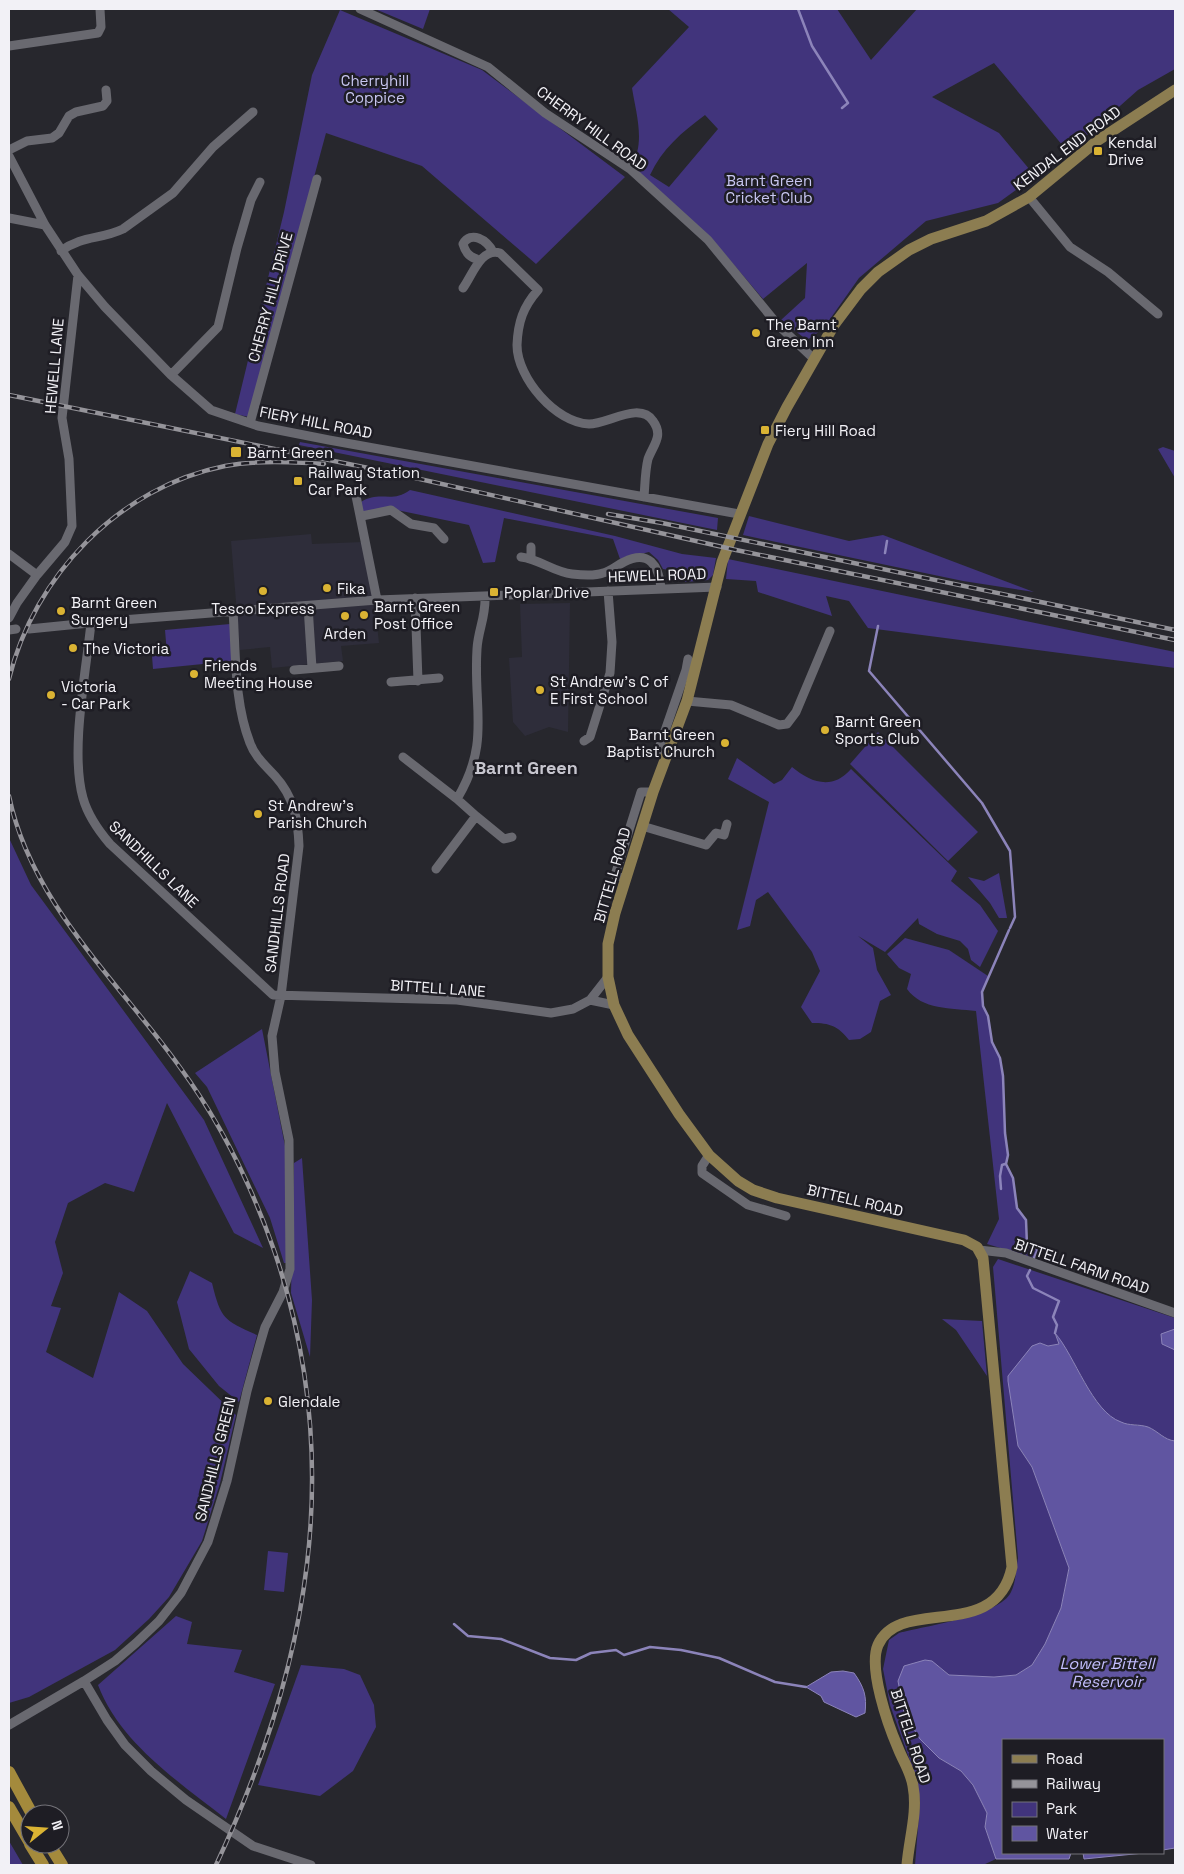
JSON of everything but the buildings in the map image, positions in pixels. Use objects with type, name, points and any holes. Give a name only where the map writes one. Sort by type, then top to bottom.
[{"type":"highway","points":[[9,1772],[27,1804]]},
{"type":"highway","points":[[9,1807],[20,1826]]},
{"type":"highway","points":[[36,1854],[43,1865]]},
{"type":"highway","points":[[55,1854],[62,1865]]},
{"type":"main road","name":"KENDAL END ROAD","points":[[740,514],[768,444],[834,325],[861,289],[894,259],[931,239],[986,221],[1030,197],[1097,141],[1175,90]]},
{"type":"main road","name":"BITTELL ROAD","points":[[740,514],[722,562],[717,586],[690,671],[687,701],[669,734],[653,792],[625,878],[608,944],[608,977],[614,1005],[647,1067],[709,1155],[738,1181],[753,1190],[777,1198],[964,1240],[979,1250],[985,1266],[1012,1567],[1001,1593],[988,1606],[973,1611],[902,1624],[885,1635],[876,1650],[876,1668],[886,1712],[894,1739],[913,1785],[914,1809],[907,1865]]},
{"type":"street","points":[[9,46],[98,33],[101,27],[100,9]]},
{"type":"street","name":"CHERRY HILL ROAD","points":[[360,9],[488,67],[545,113],[630,169],[708,240],[778,325],[814,359]]},
{"type":"street","points":[[9,150],[26,141],[52,138],[59,133],[70,116],[76,112],[104,106],[107,101],[106,90]]},
{"type":"street","points":[[61,251],[74,242],[114,233],[123,229],[174,193],[213,147],[253,112]]},
{"type":"street","name":"FIERY HILL ROAD","points":[[9,156],[45,225],[78,275],[105,307],[171,375],[210,410],[250,423],[329,440],[740,514]]},
{"type":"street","name":"CHERRY HILL DRIVE","points":[[250,423],[317,179]]},
{"type":"street","points":[[171,375],[218,326],[237,248],[251,200],[260,182]]},
{"type":"street","points":[[1030,197],[1070,247],[1108,272],[1158,314]]},
{"type":"street","points":[[9,218],[45,225]]},
{"type":"street","points":[[479,260],[470,257],[465,252],[463,244],[466,239],[471,237],[479,238],[486,242],[493,252]]},
{"type":"street","points":[[462,288],[472,277],[479,260],[493,252],[500,252],[538,290],[520,317],[517,350],[524,374],[542,398],[572,421],[589,424],[607,422],[636,412],[652,418],[658,428],[657,444],[649,458],[644,497]]},
{"type":"street","name":"HEWELL LANE","points":[[9,618],[37,575],[65,542],[72,526],[69,458],[62,418],[78,275]]},
{"type":"street","points":[[356,496],[362,516],[377,600]]},
{"type":"street","points":[[362,516],[391,510],[412,524],[434,528],[444,539]]},
{"type":"street","points":[[531,547],[531,558]]},
{"type":"street","points":[[9,554],[37,575]]},
{"type":"street","points":[[521,557],[531,558],[567,573],[577,574],[600,574],[629,560],[643,558],[651,561],[658,570],[661,588]]},
{"type":"street","name":"HEWELL ROAD","points":[[29,629],[377,600],[717,586]]},
{"type":"street","points":[[584,741],[590,738],[610,673],[612,642],[608,591]]},
{"type":"street","points":[[457,799],[476,760],[479,738],[477,649],[486,613],[485,596]]},
{"type":"street","points":[[415,598],[418,681]]},
{"type":"street","points":[[308,606],[312,668]]},
{"type":"street","name":"SANDHILLS ROAD","points":[[233,611],[241,706],[249,741],[255,755],[286,789],[293,803],[298,825],[298,846],[282,996]]},
{"type":"street","name":"SANDHILLS LANE","points":[[91,623],[78,746],[78,771],[83,798],[89,814],[110,844],[273,995],[282,996]]},
{"type":"street","points":[[687,701],[731,705],[779,726],[787,724],[796,712],[830,631]]},
{"type":"street","points":[[657,754],[669,734],[690,671],[688,659]]},
{"type":"street","points":[[294,670],[339,666]]},
{"type":"street","points":[[391,682],[439,678]]},
{"type":"street","points":[[403,757],[504,839],[512,836]]},
{"type":"street","points":[[625,878],[615,875],[640,792],[653,792]]},
{"type":"street","points":[[436,869],[476,816]]},
{"type":"street","points":[[642,826],[706,845],[716,833],[724,835],[726,824]]},
{"type":"street","name":"BITTELL LANE","points":[[282,996],[458,1000],[543,1013],[573,1010],[590,1000],[608,977]]},
{"type":"street","name":"SANDHILLS GREEN","points":[[9,1726],[114,1661],[159,1621],[182,1593],[208,1542],[227,1482],[247,1391],[265,1328],[288,1280],[291,1258],[289,1140],[272,1051],[272,1036],[282,996]]},
{"type":"street","points":[[590,1000],[614,1005]]},
{"type":"street","points":[[709,1155],[702,1166],[702,1173],[748,1205],[786,1216]]},
{"type":"street","name":"BITTELL FARM ROAD","points":[[979,1250],[1006,1253],[1175,1313]]},
{"type":"street","points":[[84,1681],[106,1720],[125,1745],[163,1781],[224,1827],[260,1848],[311,1865]]},
{"type":"shaded area","points":[[311,534],[312,544],[363,542],[375,606],[379,643],[341,646],[343,661],[272,668],[270,647],[240,650],[231,541]]},
{"type":"shaded area","name":"St Andrew's C of E First School","points":[[570,603],[568,732],[549,727],[525,736],[513,722],[509,658],[522,657],[520,604]]},
{"type":"green space","points":[[375,9],[430,9],[423,29]]},
{"type":"green space","name":"Barnt Green Cricket Club","points":[[668,9],[837,9],[871,60],[917,9],[1175,9],[1175,69],[1138,90],[1068,152],[994,63],[932,97],[999,133],[1035,176],[998,203],[926,221],[859,278],[823,329],[807,340],[781,320],[805,298],[807,263],[763,299],[711,238],[631,166],[636,157],[639,138],[632,88],[689,27]],"holes":[[[705,115],[718,129],[669,187],[650,175],[660,157],[673,142]]]},
{"type":"green space","name":"Cherryhill Coppice","points":[[340,10],[482,70],[625,177],[536,264],[422,166],[326,133],[249,417],[235,414],[284,212],[312,75]]},
{"type":"green space","points":[[300,442],[718,518],[717,530],[299,445]]},
{"type":"green space","points":[[1163,447],[1175,451],[1175,478],[1158,449]]},
{"type":"green space","points":[[410,490],[615,536],[682,554],[716,558],[713,575],[708,580],[685,582],[681,572],[663,569],[658,560],[649,552],[620,559],[613,539],[504,518],[495,562],[483,563],[469,525],[387,508],[363,513],[361,502],[374,497],[397,496]]},
{"type":"green space","points":[[749,516],[849,541],[883,535],[1034,592],[963,581],[743,535]]},
{"type":"green space","points":[[728,559],[1175,652],[1175,668],[868,628],[849,601],[826,596],[832,616],[758,592],[756,581],[726,579]]},
{"type":"green space","points":[[230,624],[233,661],[153,669],[152,656],[167,654],[165,630]]},
{"type":"green space","points":[[878,732],[978,832],[948,861],[850,764]]},
{"type":"green space","points":[[737,758],[774,784],[782,780],[792,767],[806,777],[821,782],[836,780],[844,776],[851,769],[957,871],[951,881],[980,905],[998,931],[980,967],[971,960],[968,949],[960,941],[937,934],[919,924],[918,918],[885,952],[858,936],[873,948],[877,970],[891,995],[880,1001],[871,1032],[860,1039],[849,1040],[841,1031],[833,1026],[812,1023],[801,1007],[820,971],[812,952],[768,892],[756,900],[750,926],[737,930],[769,802],[728,779]]},
{"type":"green space","points":[[9,838],[31,885],[204,1120],[263,1248],[234,1233],[167,1103],[134,1192],[105,1183],[68,1203],[55,1242],[63,1273],[51,1306],[61,1308],[46,1352],[93,1378],[119,1292],[147,1311],[183,1364],[236,1415],[220,1483],[202,1541],[169,1597],[149,1619],[115,1650],[29,1697],[9,1703]]},
{"type":"green space","points":[[999,873],[1007,918],[999,918],[990,903],[968,877],[984,881]]},
{"type":"green space","points":[[905,938],[949,950],[988,976],[982,993],[983,1006],[988,1016],[992,1042],[1000,1058],[1003,1076],[1005,1133],[1008,1155],[1006,1164],[1013,1178],[1017,1207],[1026,1220],[1027,1244],[1038,1249],[1034,1258],[987,1244],[999,1219],[976,1011],[938,1007],[913,996],[907,989],[911,974],[899,968],[887,954]]},
{"type":"green space","points":[[262,1029],[285,1146],[288,1263],[284,1263],[270,1218],[207,1087],[195,1073]]},
{"type":"green space","points":[[302,1158],[312,1300],[310,1357],[291,1293],[294,1163]]},
{"type":"green space","points":[[998,1259],[1175,1318],[1175,1441],[1148,1427],[1121,1423],[1111,1417],[1093,1396],[1055,1334],[1059,1344],[1048,1346],[1040,1343],[1008,1376],[1018,1446],[1032,1467],[1069,1568],[1061,1608],[1045,1644],[1032,1665],[1016,1675],[994,1677],[949,1675],[937,1665],[939,1758],[961,1771],[973,1785],[987,1813],[985,1827],[996,1859],[983,1865],[915,1865],[920,1802],[913,1769],[890,1705],[883,1669],[889,1640],[899,1633],[960,1619],[992,1608],[1004,1600],[1011,1592],[1016,1575],[1018,1558],[993,1267]]},
{"type":"green space","points":[[190,1271],[212,1283],[218,1305],[225,1317],[237,1326],[257,1335],[239,1402],[219,1386],[189,1349],[177,1302]]},
{"type":"green space","points":[[942,1319],[982,1321],[987,1376],[956,1330]]},
{"type":"green space","points":[[268,1551],[288,1553],[284,1592],[264,1590]]},
{"type":"green space","points":[[176,1616],[192,1622],[187,1644],[242,1650],[234,1672],[275,1684],[226,1819],[171,1776],[136,1743],[108,1706],[98,1685]]},
{"type":"green space","points":[[301,1665],[344,1669],[360,1675],[374,1705],[376,1727],[353,1771],[320,1796],[258,1785]]},
{"type":"green space","points":[[9,1841],[23,1865],[9,1865]]},
{"type":"water","points":[[1175,1329],[1175,1350],[1162,1344],[1161,1334]]},
{"type":"water","name":"Lower Bittell Reservoir","points":[[1055,1333],[1093,1396],[1111,1416],[1124,1423],[1148,1427],[1175,1441],[1175,1848],[1164,1850],[1164,1739],[1002,1739],[1002,1854],[1071,1854],[1069,1859],[996,1859],[985,1827],[987,1813],[973,1785],[961,1771],[939,1758],[920,1739],[904,1713],[898,1681],[904,1666],[925,1660],[932,1661],[949,1675],[994,1677],[1016,1675],[1032,1665],[1045,1644],[1061,1608],[1069,1568],[1032,1467],[1018,1446],[1008,1376],[1032,1346],[1040,1343],[1048,1346],[1059,1344]]},
{"type":"water","points":[[843,1671],[854,1673],[864,1692],[866,1702],[865,1713],[856,1717],[824,1702],[821,1696],[806,1687],[831,1672]]},
{"type":"water","points":[[1083,1854],[1134,1854],[1084,1859]]},
{"type":"waterway","points":[[798,9],[812,46],[848,103],[842,108]]},
{"type":"waterway","points":[[885,553],[887,541]]},
{"type":"waterway","points":[[878,626],[869,671],[982,803],[1010,851],[1015,917],[1010,928]]},
{"type":"waterway","points":[[1009,930],[982,992],[983,1006],[988,1016],[992,1042],[1000,1058],[1003,1076],[1005,1133],[1008,1155],[1006,1164],[1013,1178],[1017,1208],[1026,1220],[1027,1245],[1038,1249],[1034,1258]]},
{"type":"waterway","points":[[1001,1189],[1000,1176],[1002,1165],[1005,1164]]},
{"type":"waterway","points":[[1030,1270],[1027,1276],[1033,1288],[1059,1301],[1053,1317],[1057,1325],[1055,1333]]},
{"type":"waterway","points":[[454,1624],[468,1636],[501,1639],[550,1658],[576,1660],[591,1653],[616,1650],[624,1655],[650,1647],[681,1650],[719,1658],[775,1682],[806,1687]]},
{"type":"railway","points":[[9,395],[393,473],[736,550],[1175,640]]},
{"type":"railway","points":[[9,679],[21,641],[38,605],[60,572],[87,542],[117,515],[150,494],[186,477],[225,466],[262,462],[324,464]]},
{"type":"railway","points":[[608,514],[662,523],[1175,630]]},
{"type":"railway","points":[[9,796],[20,835],[36,871],[56,906],[79,939],[179,1066],[222,1133],[246,1179],[266,1228],[297,1332],[309,1410],[312,1487],[307,1564],[294,1640],[274,1715],[248,1790],[216,1865]]},
{"type":"place","name":"Kendal Drive","points":[[1098,151]]},
{"type":"place","name":"The Barnt Green Inn","points":[[756,333]]},
{"type":"place","name":"Fiery Hill Road","points":[[765,430]]},
{"type":"place","name":"Barnt Green","points":[[236,452]]},
{"type":"place","name":"Railway Station Car Park","points":[[298,481]]},
{"type":"place","name":"Fika","points":[[327,588]]},
{"type":"place","name":"Tesco Express","points":[[263,591]]},
{"type":"place","name":"Poplar Drive","points":[[494,592]]},
{"type":"place","name":"Barnt Green Surgery","points":[[61,611]]},
{"type":"place","name":"Barnt Green Post Office","points":[[364,615]]},
{"type":"place","name":"Arden","points":[[345,616]]},
{"type":"place","name":"The Victoria","points":[[73,648]]},
{"type":"place","name":"Friends Meeting House","points":[[194,674]]},
{"type":"place","name":"St Andrew's C of E First School","points":[[540,690]]},
{"type":"place","name":"Victoria - Car Park","points":[[51,695]]},
{"type":"place","name":"Barnt Green Sports Club","points":[[825,730]]},
{"type":"place","name":"Barnt Green Baptist Church","points":[[725,743]]},
{"type":"place","name":"St Andrew's Parish Church","points":[[258,814]]},
{"type":"place","name":"Glendale","points":[[268,1401]]},
{"type":"district","name":"Barnt Green","points":[[526,767]]}]
